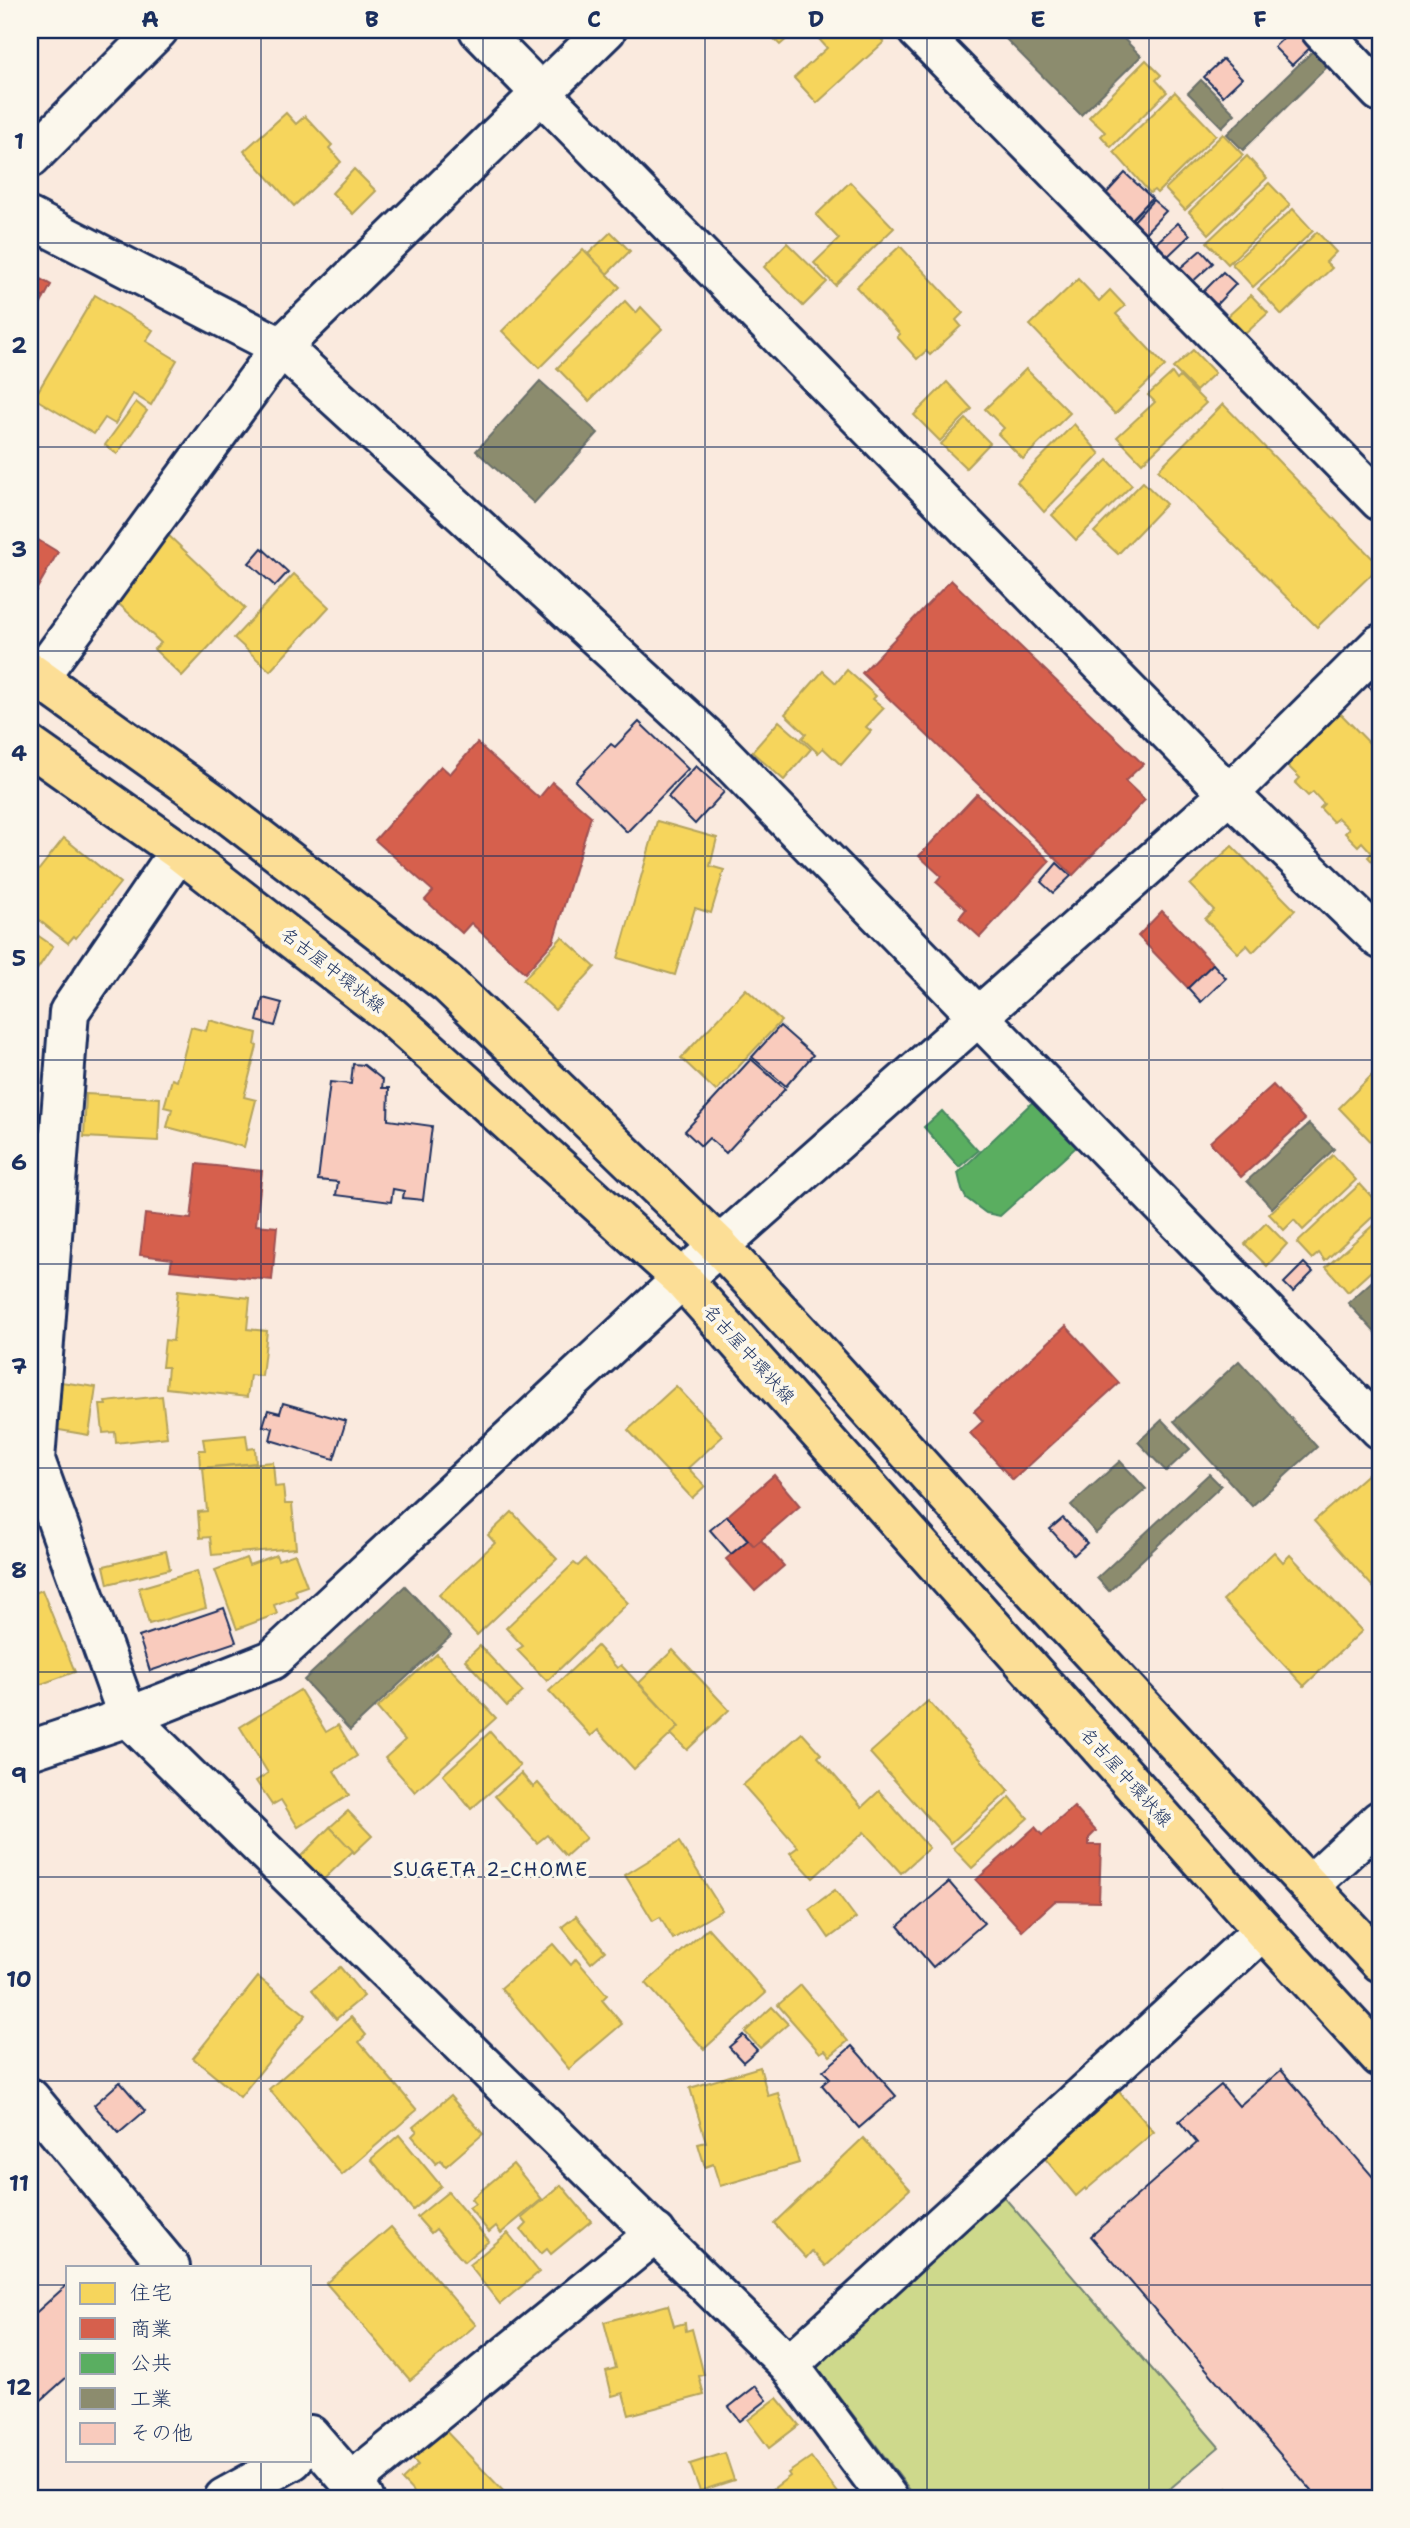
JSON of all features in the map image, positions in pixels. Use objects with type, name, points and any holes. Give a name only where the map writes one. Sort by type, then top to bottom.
[{"type":"main road","points":[[34,674],[219,807],[448,984],[719,1246],[1008,1563],[1380,1962]]},
{"type":"main road","name":"名古屋中環状線","points":[[30,746],[179,851],[390,1015],[682,1279],[1262,1930],[1380,2057]]},
{"type":"street","points":[[479,30],[1229,794],[1380,939]]},
{"type":"street","points":[[34,674],[281,347],[606,30]]},
{"type":"street","points":[[916,30],[1380,500]]},
{"type":"street","points":[[1321,30],[1380,92]]},
{"type":"street","points":[[30,158],[135,37]]},
{"type":"street","points":[[30,218],[281,347],[705,736],[1380,1429]]},
{"type":"street","points":[[30,1750],[128,1717],[272,1660],[682,1279],[1229,794],[1380,645]]},
{"type":"street","points":[[179,851],[69,1012],[39,1285],[32,1460],[128,1717],[789,2365],[888,2498]]},
{"type":"street","points":[[1310,1885],[1380,1820]]},
{"type":"street","points":[[789,2365],[1262,1930]]},
{"type":"street","points":[[30,2098],[169,2266]]},
{"type":"street","points":[[312,2452],[357,2491],[656,2233]]},
{"type":"street","points":[[224,2498],[284,2462]]},
{"type":"green space","points":[[1004,2197],[1219,2447],[1159,2498],[916,2498],[814,2363]]},
{"type":"building: 住宅","points":[[765,30],[797,30],[780,45]]},
{"type":"building: 住宅","points":[[811,30],[872,30],[884,42],[817,103],[794,78],[827,48]]},
{"type":"building: 住宅","points":[[1146,60],[1161,75],[1156,80],[1167,92],[1111,147],[1101,136],[1105,132],[1089,117]]},
{"type":"building: 住宅","points":[[1175,92],[1216,135],[1157,193],[1154,190],[1150,193],[1114,152]]},
{"type":"building: 住宅","points":[[286,113],[296,124],[305,116],[332,145],[329,148],[341,162],[294,206],[244,151]]},
{"type":"building: 住宅","points":[[1223,134],[1243,155],[1185,210],[1165,189]]},
{"type":"building: 住宅","points":[[1247,156],[1267,178],[1209,234],[1189,212]]},
{"type":"building: 住宅","points":[[354,169],[376,191],[353,214],[332,193]]},
{"type":"building: 住宅","points":[[850,182],[894,228],[835,285],[814,263],[839,239],[816,215]]},
{"type":"building: 住宅","points":[[1269,183],[1290,205],[1228,264],[1207,242]]},
{"type":"building: 住宅","points":[[1293,209],[1313,231],[1253,287],[1232,264]]},
{"type":"building: 住宅","points":[[611,232],[630,251],[607,274],[588,254]]},
{"type":"building: 住宅","points":[[1317,232],[1336,252],[1326,262],[1332,268],[1282,315],[1258,289]]},
{"type":"building: 住宅","points":[[787,243],[827,282],[803,306],[764,267]]},
{"type":"building: 住宅","points":[[900,246],[963,313],[956,320],[961,326],[930,355],[926,351],[917,359],[897,337],[900,334],[856,287]]},
{"type":"building: 住宅","points":[[583,249],[620,287],[539,368],[502,331]]},
{"type":"building: 住宅","points":[[1078,279],[1099,301],[1110,290],[1125,306],[1116,314],[1165,366],[1115,414],[1030,325]]},
{"type":"building: 住宅","points":[[95,295],[153,330],[146,341],[177,360],[151,405],[133,394],[115,424],[105,418],[94,434],[34,398]]},
{"type":"building: 住宅","points":[[1251,295],[1268,313],[1245,334],[1228,316]]},
{"type":"building: 住宅","points":[[625,301],[636,313],[641,307],[662,329],[589,401],[557,368]]},
{"type":"building: 住宅","points":[[1193,350],[1215,373],[1196,391],[1173,368]]},
{"type":"building: 住宅","points":[[1026,369],[1070,413],[1023,459],[998,434],[1004,428],[985,409]]},
{"type":"building: 住宅","points":[[1172,373],[1177,380],[1180,377],[1206,403],[1142,463],[1117,437],[1155,402],[1148,395]]},
{"type":"building: 住宅","points":[[947,382],[972,409],[940,441],[914,415]]},
{"type":"building: 住宅","points":[[136,402],[147,411],[117,454],[105,445]]},
{"type":"building: 住宅","points":[[1223,404],[1380,566],[1317,627],[1158,470]]},
{"type":"building: 住宅","points":[[966,419],[990,443],[966,468],[941,444]]},
{"type":"building: 住宅","points":[[1074,424],[1100,454],[1044,512],[1017,482]]},
{"type":"building: 住宅","points":[[1108,460],[1132,485],[1076,540],[1052,515]]},
{"type":"building: 住宅","points":[[1143,482],[1166,504],[1118,554],[1094,532]]},
{"type":"building: 住宅","points":[[165,532],[245,608],[182,676],[154,649],[161,643],[107,593]]},
{"type":"building: 住宅","points":[[294,574],[329,607],[270,671],[234,638]]},
{"type":"building: 住宅","points":[[847,670],[876,696],[873,699],[884,708],[866,727],[871,731],[841,765],[823,748],[818,753],[802,738],[806,734],[785,714],[823,671],[836,683]]},
{"type":"building: 住宅","points":[[1340,713],[1380,754],[1380,870],[1368,857],[1372,853],[1362,842],[1358,846],[1345,833],[1349,829],[1338,818],[1333,822],[1320,808],[1324,804],[1313,792],[1308,796],[1295,783],[1300,778],[1287,765]]},
{"type":"building: 住宅","points":[[779,721],[811,749],[784,780],[752,752]]},
{"type":"building: 住宅","points":[[657,821],[717,838],[710,866],[724,870],[711,913],[695,908],[675,975],[618,958]]},
{"type":"building: 住宅","points":[[64,838],[120,883],[76,938],[74,936],[68,943],[30,913],[30,881]]},
{"type":"building: 住宅","points":[[1232,846],[1295,910],[1253,952],[1247,945],[1238,953],[1205,919],[1214,910],[1190,885]]},
{"type":"building: 住宅","points":[[30,930],[53,946],[34,974],[30,971]]},
{"type":"building: 住宅","points":[[562,937],[595,967],[555,1010],[523,980]]},
{"type":"building: 住宅","points":[[746,989],[781,1021],[716,1091],[681,1058]]},
{"type":"building: 住宅","points":[[209,1020],[257,1033],[257,1046],[244,1097],[256,1100],[244,1147],[167,1127],[172,1109],[164,1107],[172,1079],[177,1081],[191,1027],[206,1031]]},
{"type":"building: 住宅","points":[[1380,1067],[1380,1151],[1339,1108]]},
{"type":"building: 住宅","points":[[86,1094],[160,1098],[158,1141],[84,1137]]},
{"type":"building: 住宅","points":[[1333,1155],[1356,1180],[1303,1230],[1294,1220],[1284,1230],[1269,1214]]},
{"type":"building: 住宅","points":[[1360,1184],[1380,1206],[1380,1210],[1325,1261],[1319,1253],[1312,1259],[1297,1243]]},
{"type":"building: 住宅","points":[[1380,1219],[1380,1263],[1348,1292],[1326,1267]]},
{"type":"building: 住宅","points":[[1266,1223],[1287,1244],[1267,1266],[1245,1244]]},
{"type":"building: 住宅","points":[[178,1290],[250,1298],[247,1329],[267,1331],[262,1376],[250,1375],[247,1397],[166,1388],[168,1367],[162,1367],[165,1340],[173,1341]]},
{"type":"building: 住宅","points":[[54,1381],[96,1387],[89,1435],[47,1428]]},
{"type":"building: 住宅","points":[[676,1386],[723,1436],[688,1468],[705,1486],[692,1498],[628,1430]]},
{"type":"building: 住宅","points":[[162,1396],[167,1437],[116,1443],[115,1432],[103,1433],[100,1405],[106,1405],[105,1402]]},
{"type":"building: 住宅","points":[[246,1435],[248,1449],[255,1448],[256,1463],[200,1468],[199,1450],[205,1450],[203,1439]]},
{"type":"building: 住宅","points":[[273,1462],[275,1487],[283,1486],[285,1504],[292,1504],[296,1548],[212,1555],[210,1537],[200,1538],[198,1512],[207,1511],[203,1468]]},
{"type":"building: 住宅","points":[[1371,1471],[1380,1482],[1380,1595],[1314,1521]]},
{"type":"building: 住宅","points":[[512,1512],[557,1559],[477,1635],[439,1595],[495,1543],[488,1535]]},
{"type":"building: 住宅","points":[[166,1551],[170,1569],[108,1584],[104,1566]]},
{"type":"building: 住宅","points":[[1274,1552],[1283,1562],[1290,1555],[1362,1631],[1304,1686],[1223,1600]]},
{"type":"building: 住宅","points":[[295,1554],[307,1586],[295,1590],[297,1596],[274,1605],[277,1614],[237,1629],[215,1570],[246,1558],[249,1565],[276,1555],[278,1560]]},
{"type":"building: 住宅","points":[[585,1559],[628,1603],[547,1681],[517,1650],[523,1646],[506,1628],[574,1563],[578,1566]]},
{"type":"building: 住宅","points":[[197,1571],[206,1608],[149,1624],[139,1588]]},
{"type":"building: 住宅","points":[[42,1590],[75,1672],[36,1686],[32,1677],[30,1678],[30,1595]]},
{"type":"building: 住宅","points":[[480,1646],[523,1692],[507,1706],[465,1660]]},
{"type":"building: 住宅","points":[[597,1646],[617,1668],[621,1665],[679,1727],[634,1769],[598,1730],[591,1736],[549,1691]]},
{"type":"building: 住宅","points":[[673,1650],[729,1710],[687,1750],[671,1734],[679,1727],[639,1683]]},
{"type":"building: 住宅","points":[[437,1654],[496,1718],[415,1792],[385,1758],[405,1740],[377,1708]]},
{"type":"building: 住宅","points":[[300,1690],[326,1732],[338,1725],[357,1756],[334,1771],[349,1795],[298,1827],[281,1800],[272,1805],[256,1781],[268,1773],[240,1727]]},
{"type":"building: 住宅","points":[[928,1701],[1009,1791],[951,1843],[870,1753]]},
{"type":"building: 住宅","points":[[490,1732],[520,1766],[471,1809],[443,1775]]},
{"type":"building: 住宅","points":[[802,1733],[821,1754],[818,1757],[862,1807],[879,1791],[929,1848],[901,1873],[864,1832],[813,1878],[790,1853],[798,1847],[743,1785]]},
{"type":"building: 住宅","points":[[521,1773],[533,1787],[538,1783],[586,1838],[566,1856],[547,1835],[537,1843],[495,1796]]},
{"type":"building: 住宅","points":[[1010,1797],[1028,1818],[972,1868],[953,1848]]},
{"type":"building: 住宅","points":[[348,1811],[372,1836],[354,1853],[330,1827]]},
{"type":"building: 住宅","points":[[330,1827],[353,1851],[322,1881],[300,1857]]},
{"type":"building: 住宅","points":[[679,1842],[722,1910],[673,1939],[660,1917],[653,1921],[625,1875]]},
{"type":"building: 住宅","points":[[835,1890],[856,1918],[829,1938],[809,1909]]},
{"type":"building: 住宅","points":[[576,1916],[605,1951],[591,1963],[562,1927]]},
{"type":"building: 住宅","points":[[708,1928],[766,1993],[704,2049],[646,1983]]},
{"type":"building: 住宅","points":[[553,1944],[571,1965],[576,1959],[607,1995],[602,2000],[622,2024],[569,2069],[501,1988]]},
{"type":"building: 住宅","points":[[340,1967],[364,1996],[336,2019],[312,1990]]},
{"type":"building: 住宅","points":[[258,1977],[306,2015],[240,2097],[193,2058]]},
{"type":"building: 住宅","points":[[801,1985],[848,2041],[830,2056],[825,2050],[820,2053],[778,2005]]},
{"type":"building: 住宅","points":[[772,2007],[788,2024],[760,2048],[745,2032]]},
{"type":"building: 住宅","points":[[351,2017],[366,2035],[359,2042],[417,2110],[342,2175],[269,2089]]},
{"type":"building: 住宅","points":[[760,2067],[768,2096],[778,2093],[799,2163],[720,2186],[713,2164],[705,2167],[698,2144],[706,2142],[690,2088]]},
{"type":"building: 住宅","points":[[1113,2085],[1154,2132],[1076,2196],[1038,2150]]},
{"type":"building: 住宅","points":[[450,2096],[483,2134],[446,2166],[441,2160],[436,2164],[412,2136],[417,2131],[413,2127]]},
{"type":"building: 住宅","points":[[399,2135],[441,2186],[413,2210],[371,2159]]},
{"type":"building: 住宅","points":[[863,2138],[910,2189],[826,2266],[812,2251],[806,2258],[774,2223]]},
{"type":"building: 住宅","points":[[513,2164],[542,2199],[501,2233],[496,2226],[489,2232],[469,2208],[475,2204],[471,2199]]},
{"type":"building: 住宅","points":[[561,2185],[591,2221],[551,2254],[547,2249],[541,2254],[521,2230],[527,2224],[522,2218]]},
{"type":"building: 住宅","points":[[448,2192],[489,2241],[464,2262],[436,2229],[431,2233],[417,2217]]},
{"type":"building: 住宅","points":[[391,2227],[476,2325],[410,2380],[326,2283]]},
{"type":"building: 住宅","points":[[508,2233],[539,2272],[500,2304],[469,2265]]},
{"type":"building: 住宅","points":[[668,2305],[674,2326],[685,2323],[686,2331],[692,2329],[704,2375],[699,2376],[704,2395],[629,2415],[623,2393],[612,2396],[606,2371],[616,2368],[604,2322]]},
{"type":"building: 住宅","points":[[777,2398],[799,2425],[769,2448],[748,2420]]},
{"type":"building: 住宅","points":[[439,2424],[510,2498],[419,2498],[402,2480],[418,2465],[408,2454]]},
{"type":"building: 住宅","points":[[725,2453],[734,2480],[700,2491],[690,2464]]},
{"type":"building: 住宅","points":[[811,2457],[842,2498],[773,2498],[769,2492],[790,2476],[788,2473]]},
{"type":"building: 住宅","points":[[1227,2488],[1235,2498],[1215,2498]]},
{"type":"building: 住宅","points":[[748,2494],[749,2498],[723,2498]]},
{"type":"building: 商業","points":[[30,273],[51,285],[44,298],[30,289]]},
{"type":"building: 商業","points":[[30,289],[44,298],[30,324]]},
{"type":"building: 商業","points":[[30,535],[58,552],[31,599],[30,598]]},
{"type":"building: 商業","points":[[951,580],[1143,764],[1125,781],[1145,800],[1073,875],[862,673]]},
{"type":"building: 商業","points":[[477,743],[539,798],[552,782],[591,816],[553,942],[525,973],[471,923],[462,933],[425,900],[433,891],[375,840],[441,766],[450,774]]},
{"type":"building: 商業","points":[[977,794],[1050,861],[980,937],[959,918],[966,909],[936,882],[941,876],[919,856]]},
{"type":"building: 商業","points":[[1162,911],[1213,964],[1188,988],[1138,936]]},
{"type":"building: 商業","points":[[1273,1085],[1305,1120],[1241,1177],[1210,1142]]},
{"type":"building: 商業","points":[[197,1164],[262,1171],[256,1225],[277,1227],[272,1280],[170,1270],[172,1259],[140,1255],[145,1214],[191,1219]]},
{"type":"building: 商業","points":[[1066,1326],[1119,1383],[1013,1480],[970,1433],[983,1421],[974,1411]]},
{"type":"building: 商業","points":[[774,1475],[800,1506],[754,1546],[727,1516]]},
{"type":"building: 商業","points":[[748,1540],[754,1546],[761,1540],[784,1566],[755,1591],[726,1559]]},
{"type":"building: 商業","points":[[1074,1807],[1096,1831],[1089,1838],[1089,1845],[1101,1845],[1099,1902],[1055,1901],[1022,1931],[976,1880],[1035,1827],[1042,1835]]},
{"type":"building: 公共","points":[[1042,1093],[1084,1140],[1000,1216],[986,1213],[966,1198],[958,1173]]},
{"type":"building: 公共","points":[[942,1111],[978,1151],[959,1167],[924,1127]]},
{"type":"building: 工業","points":[[1115,30],[1141,56],[1081,115],[998,31]]},
{"type":"building: 工業","points":[[1315,49],[1330,64],[1243,150],[1227,134]]},
{"type":"building: 工業","points":[[1201,80],[1235,114],[1222,127],[1188,93]]},
{"type":"building: 工業","points":[[540,381],[598,433],[534,503],[476,451]]},
{"type":"building: 工業","points":[[1309,1124],[1334,1149],[1272,1208],[1247,1181]]},
{"type":"building: 工業","points":[[1380,1274],[1380,1338],[1348,1303]]},
{"type":"building: 工業","points":[[1239,1361],[1317,1447],[1252,1506],[1174,1421]]},
{"type":"building: 工業","points":[[1162,1420],[1190,1449],[1166,1471],[1138,1442]]},
{"type":"building: 工業","points":[[1120,1461],[1146,1489],[1096,1533],[1071,1505]]},
{"type":"building: 工業","points":[[1209,1474],[1221,1486],[1109,1591],[1097,1578]]},
{"type":"building: 工業","points":[[405,1586],[451,1636],[350,1730],[304,1680]]},
{"type":"building: その他","points":[[1292,30],[1298,30],[1313,45],[1292,65],[1274,47]]},
{"type":"building: その他","points":[[1223,59],[1242,78],[1223,96],[1204,77]]},
{"type":"building: その他","points":[[1125,173],[1152,198],[1130,221],[1104,196]]},
{"type":"building: その他","points":[[1153,200],[1166,211],[1144,234],[1132,223]]},
{"type":"building: その他","points":[[1178,223],[1190,235],[1166,258],[1154,245]]},
{"type":"building: その他","points":[[1201,250],[1213,263],[1190,284],[1178,270]]},
{"type":"building: その他","points":[[1223,272],[1236,284],[1215,306],[1202,293]]},
{"type":"building: その他","points":[[262,548],[288,572],[275,586],[249,563]]},
{"type":"building: その他","points":[[1380,673],[1380,698],[1368,686]]},
{"type":"building: その他","points":[[639,722],[688,769],[627,832],[575,781],[611,744],[615,747]]},
{"type":"building: その他","points":[[696,766],[724,792],[695,824],[668,797]]},
{"type":"building: その他","points":[[1057,863],[1071,876],[1053,893],[1041,882]]},
{"type":"building: その他","points":[[1213,964],[1226,978],[1201,1002],[1188,988]]},
{"type":"building: その他","points":[[263,998],[282,1003],[275,1026],[257,1021]]},
{"type":"building: その他","points":[[780,1026],[813,1055],[786,1086],[752,1057]]},
{"type":"building: その他","points":[[751,1059],[785,1089],[726,1153],[709,1138],[701,1146],[685,1131]]},
{"type":"building: その他","points":[[353,1064],[364,1065],[383,1080],[382,1088],[389,1088],[388,1120],[432,1126],[423,1200],[403,1198],[404,1191],[393,1189],[391,1202],[336,1195],[338,1182],[318,1180],[330,1082],[351,1084]]},
{"type":"building: その他","points":[[1304,1263],[1313,1272],[1293,1292],[1284,1283]]},
{"type":"building: その他","points":[[283,1403],[346,1421],[334,1459],[270,1440],[273,1428],[263,1426],[268,1410],[280,1413]]},
{"type":"building: その他","points":[[727,1516],[748,1540],[731,1554],[710,1530]]},
{"type":"building: その他","points":[[1063,1518],[1087,1543],[1074,1555],[1050,1529]]},
{"type":"building: その他","points":[[224,1608],[236,1642],[150,1671],[139,1637]]},
{"type":"building: その他","points":[[949,1882],[984,1923],[933,1967],[898,1926]]},
{"type":"building: その他","points":[[743,2035],[757,2050],[743,2062],[729,2047]]},
{"type":"building: その他","points":[[852,2046],[896,2096],[859,2128],[822,2085],[830,2078],[823,2071]]},
{"type":"building: その他","points":[[1281,2070],[1380,2185],[1380,2498],[1318,2498],[1091,2236],[1197,2143],[1179,2121],[1221,2085],[1239,2106]]},
{"type":"building: その他","points":[[120,2082],[145,2111],[119,2133],[94,2105]]},
{"type":"building: その他","points":[[66,2286],[66,2378],[37,2404],[30,2395],[30,2318]]},
{"type":"building: その他","points":[[756,2386],[767,2400],[740,2421],[729,2407]]},
{"type":"district","name":"SUGETA 2-CHOME","points":[[491,1869]]}]
